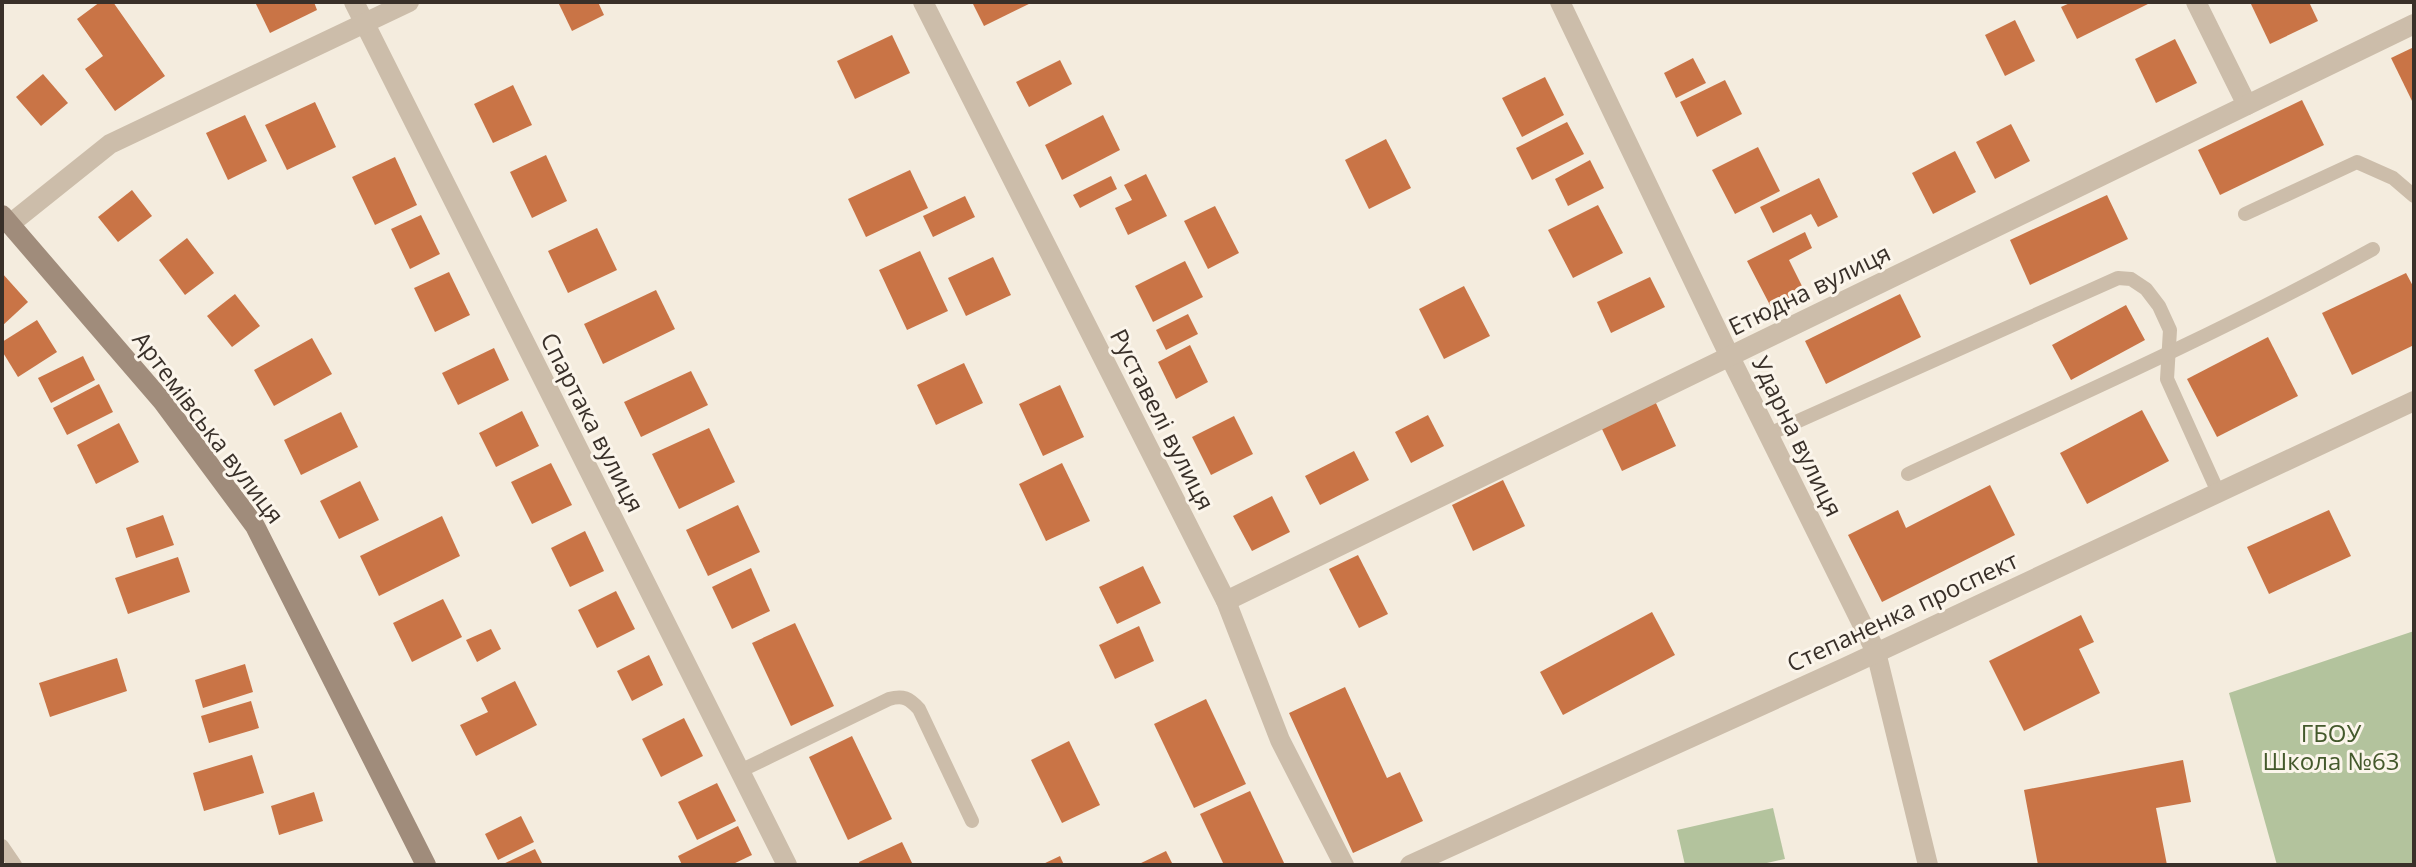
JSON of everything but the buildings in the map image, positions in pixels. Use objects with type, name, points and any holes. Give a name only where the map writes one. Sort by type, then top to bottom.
[{"type":"main road","name":"Артемівська вулиця","points":[[6,220],[163,402],[255,526],[426,865]]},
{"type":"street","name":"Спартака вулиця","points":[[354,2],[787,865]]},
{"type":"street","points":[[6,220],[110,144],[409,2]]},
{"type":"street","name":"Руставелі вулиця","points":[[923,2],[1226,601],[1280,740],[1344,865]]},
{"type":"street","name":"Ударна вулиця","points":[[1560,2],[1876,652],[1928,865]]},
{"type":"street","points":[[2196,2],[2247,105]]},
{"type":"street","name":"Етюдна вулиця","points":[[1226,601],[2414,24]]},
{"type":"street","name":"Степаненка проспект","points":[[1410,865],[2414,401]]},
{"type":"lane","points":[[2245,214],[2357,162],[2393,178],[2414,196]]},
{"type":"lane","points":[[1908,474],[2169,353],[2373,249]]},
{"type":"lane","points":[[1769,434],[2118,278],[2131,279],[2146,289],[2159,306],[2170,330],[2167,379],[2218,492]]},
{"type":"lane","points":[[740,771],[900,696],[910,699],[919,709],[972,821]]},
{"type":"lane","points":[[2,846],[15,865]]},
{"type":"green space","name":"ГБОУ Школа №63","points":[[2414,631],[2414,865],[2277,865],[2229,693]]},
{"type":"green space","points":[[1773,808],[1785,859],[1758,865],[1685,865],[1677,830]]}]
